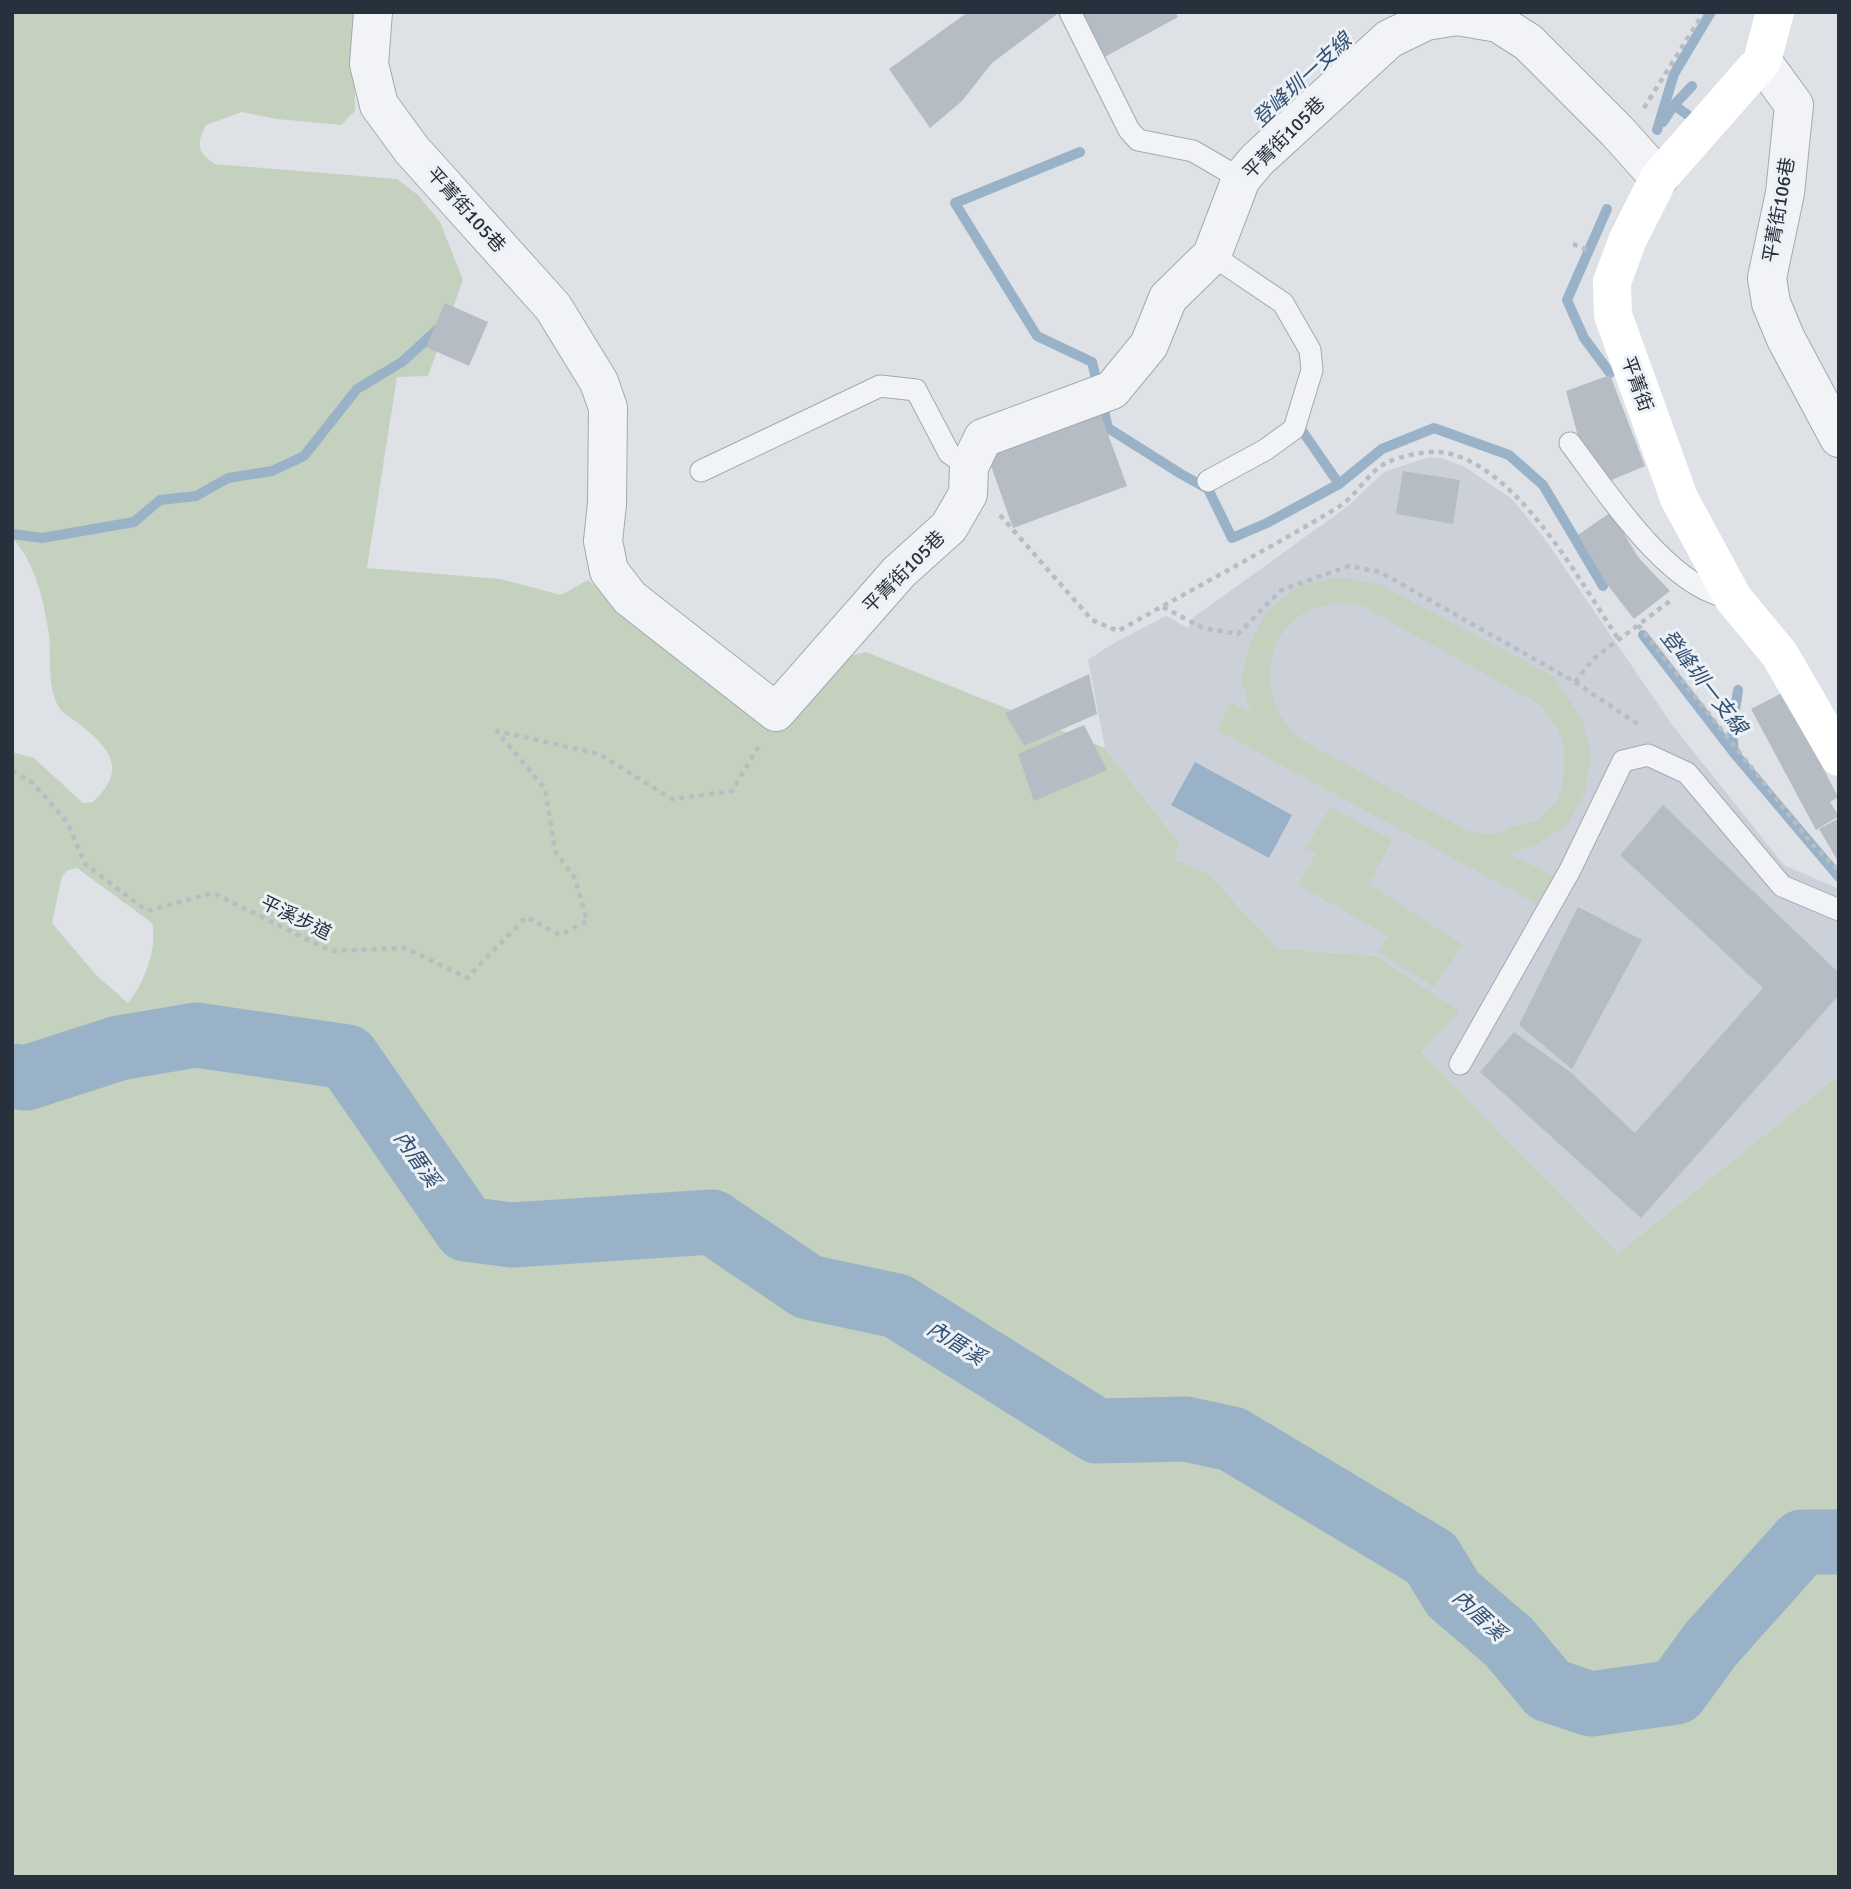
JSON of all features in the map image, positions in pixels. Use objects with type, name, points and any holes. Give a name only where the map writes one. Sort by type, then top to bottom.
[{"type":"street","name":"平菁街105巷","points":[[373,12],[369,64],[379,105],[412,150],[553,307],[599,382],[608,408],[607,504],[603,541],[609,571],[630,598],[776,712],[899,572],[949,527],[969,481],[983,438],[1112,390],[1149,345],[1168,298],[1212,255],[1241,179],[1267,151],[1389,39],[1426,21],[1457,16],[1498,23],[1528,42],[1617,131],[1658,178]]},
{"type":"street","name":"平菁街","points":[[1775,12],[1762,61],[1658,178],[1628,239],[1612,282],[1613,315],[1679,498],[1726,597],[1780,655],[1839,757]]},
{"type":"street","name":"平菁街106巷","points":[[1762,61],[1794,105],[1785,193],[1767,278],[1771,303],[1786,339],[1839,438]]},
{"type":"lane","points":[[1070,12],[1129,130],[1138,140],[1194,151],[1241,179]]},
{"type":"lane","points":[[1208,481],[1265,450],[1294,429],[1312,370],[1310,350],[1283,303],[1212,255]]},
{"type":"lane","points":[[701,471],[880,386],[916,390],[949,453],[969,481]]},
{"type":"lane","points":[[1570,443],[1636,531],[1689,581],[1726,597]]},
{"type":"lane","points":[[1460,1064],[1569,872],[1623,761],[1648,755],[1687,773],[1782,886],[1839,911]]},
{"type":"path","points":[[1617,131],[1640,115],[1704,12]]},
{"type":"path","points":[[969,481],[1092,620],[1118,631],[1341,506],[1386,463],[1424,453],[1441,452],[1468,461],[1512,491],[1545,527],[1619,640]]},
{"type":"path","points":[[1162,607],[1203,628],[1238,634],[1281,590],[1349,566],[1380,572],[1575,682],[1653,735]]},
{"type":"path","points":[[1575,682],[1593,659],[1678,595],[1726,597]]},
{"type":"path","points":[[1638,625],[1813,845],[1839,871]]},
{"type":"path","name":"平溪步道","points":[[12,771],[33,783],[67,822],[85,864],[147,911],[213,893],[331,951],[406,948],[467,978],[526,917],[560,935],[587,921],[575,878],[555,851],[545,789],[497,731],[599,754],[672,799],[732,791],[771,726],[776,712]]},
{"type":"shaded area","points":[[1429,457],[1441,458],[1465,467],[1512,499],[1544,538],[1673,726],[1784,865],[1839,889],[1839,1075],[1618,1253],[1421,1052],[1459,1011],[1376,956],[1277,948],[1208,873],[1175,859],[1179,843],[1105,748],[1088,660],[1112,644],[1166,616],[1188,628],[1194,617],[1348,506],[1384,472]]},
{"type":"green space","points":[[12,12],[353,12],[355,111],[341,125],[277,119],[242,112],[206,125],[200,148],[215,164],[397,179],[418,195],[440,222],[463,280],[428,376],[397,377],[367,568],[500,579],[561,595],[588,580],[679,656],[761,712],[845,657],[866,652],[1105,748],[1179,843],[1175,859],[1208,873],[1277,948],[1376,956],[1460,1011],[1421,1052],[1618,1253],[1839,1075],[1839,1877],[12,1877],[12,752],[34,758],[83,803],[93,802],[104,790],[112,769],[106,750],[98,740],[64,713],[56,701],[51,683],[49,636],[42,597],[27,559],[12,538]],"holes":[[[77,868],[152,923],[153,943],[148,965],[128,1003],[97,976],[52,923],[62,876],[68,870]]]},
{"type":"green space","points":[[1339,577],[1379,584],[1555,677],[1582,719],[1591,753],[1585,793],[1567,826],[1538,843],[1510,854],[1553,876],[1537,904],[1217,730],[1230,702],[1250,713],[1241,676],[1250,644],[1266,612],[1300,585]],"holes":[[[1338,603],[1360,605],[1541,705],[1564,744],[1563,786],[1557,801],[1536,821],[1513,826],[1495,835],[1468,831],[1297,737],[1274,700],[1270,674],[1274,650],[1287,628],[1310,609]]]},
{"type":"green space","points":[[1330,807],[1392,840],[1369,884],[1463,945],[1434,987],[1379,952],[1388,936],[1298,885],[1316,853],[1305,849]]},
{"type":"water","points":[[1195,762],[1292,815],[1269,858],[1171,805]]},
{"type":"building","points":[[968,12],[1060,12],[992,63],[962,101],[930,128],[889,69]]},
{"type":"building","points":[[1086,12],[1175,12],[1178,17],[1103,58],[1080,15]]},
{"type":"building","points":[[445,303],[488,322],[469,366],[426,347]]},
{"type":"building","points":[[1610,375],[1645,466],[1607,482],[1580,444],[1566,391]]},
{"type":"building","points":[[1097,404],[1127,486],[1013,528],[984,446]]},
{"type":"building","points":[[1403,471],[1460,480],[1453,524],[1396,514]]},
{"type":"building","points":[[1611,512],[1638,557],[1670,591],[1634,619],[1606,583],[1578,535]]},
{"type":"building","points":[[1089,674],[1097,714],[1024,746],[1005,713]]},
{"type":"building","points":[[1784,692],[1838,797],[1830,802],[1839,816],[1816,830],[1751,709]]},
{"type":"building","points":[[1084,725],[1107,770],[1034,801],[1018,754]]},
{"type":"building","points":[[1663,805],[1839,973],[1839,995],[1641,1218],[1480,1072],[1514,1032],[1570,1072],[1635,1133],[1763,988],[1620,855]]},
{"type":"building","points":[[1839,818],[1839,863],[1819,829]]},
{"type":"building","points":[[1578,907],[1642,940],[1572,1069],[1519,1025]]},
{"type":"waterway","points":[[1657,130],[1674,74],[1711,12]]},
{"type":"waterway","points":[[1663,122],[1692,86]]},
{"type":"waterway","points":[[1674,105],[1689,116]]},
{"type":"waterway","points":[[1080,152],[955,203],[1037,336],[1092,362],[1108,428],[1208,489],[1232,538],[1267,523],[1339,484]]},
{"type":"waterway","points":[[1607,209],[1567,300],[1584,338],[1610,373]]},
{"type":"waterway","points":[[12,534],[42,538],[134,522],[160,500],[196,496],[228,478],[272,471],[304,456],[357,389],[402,362],[437,330]]},
{"type":"waterway","name":"登峰圳一支線","points":[[1302,422],[1301,429],[1339,484],[1382,449],[1434,428],[1509,455],[1543,485],[1603,586]]},
{"type":"waterway","name":"登峰圳一支線","points":[[1643,635],[1734,753]]},
{"type":"waterway","points":[[1738,690],[1732,731],[1734,753],[1839,877]]},
{"type":"waterway","name":"內厝溪","points":[[12,1076],[26,1078],[119,1048],[196,1035],[347,1057],[466,1229],[512,1235],[712,1222],[808,1287],[897,1306],[1097,1431],[1186,1429],[1232,1439],[1431,1558],[1453,1594],[1509,1642],[1549,1690],[1591,1704],[1676,1692],[1710,1645],[1802,1542],[1839,1542]]}]
